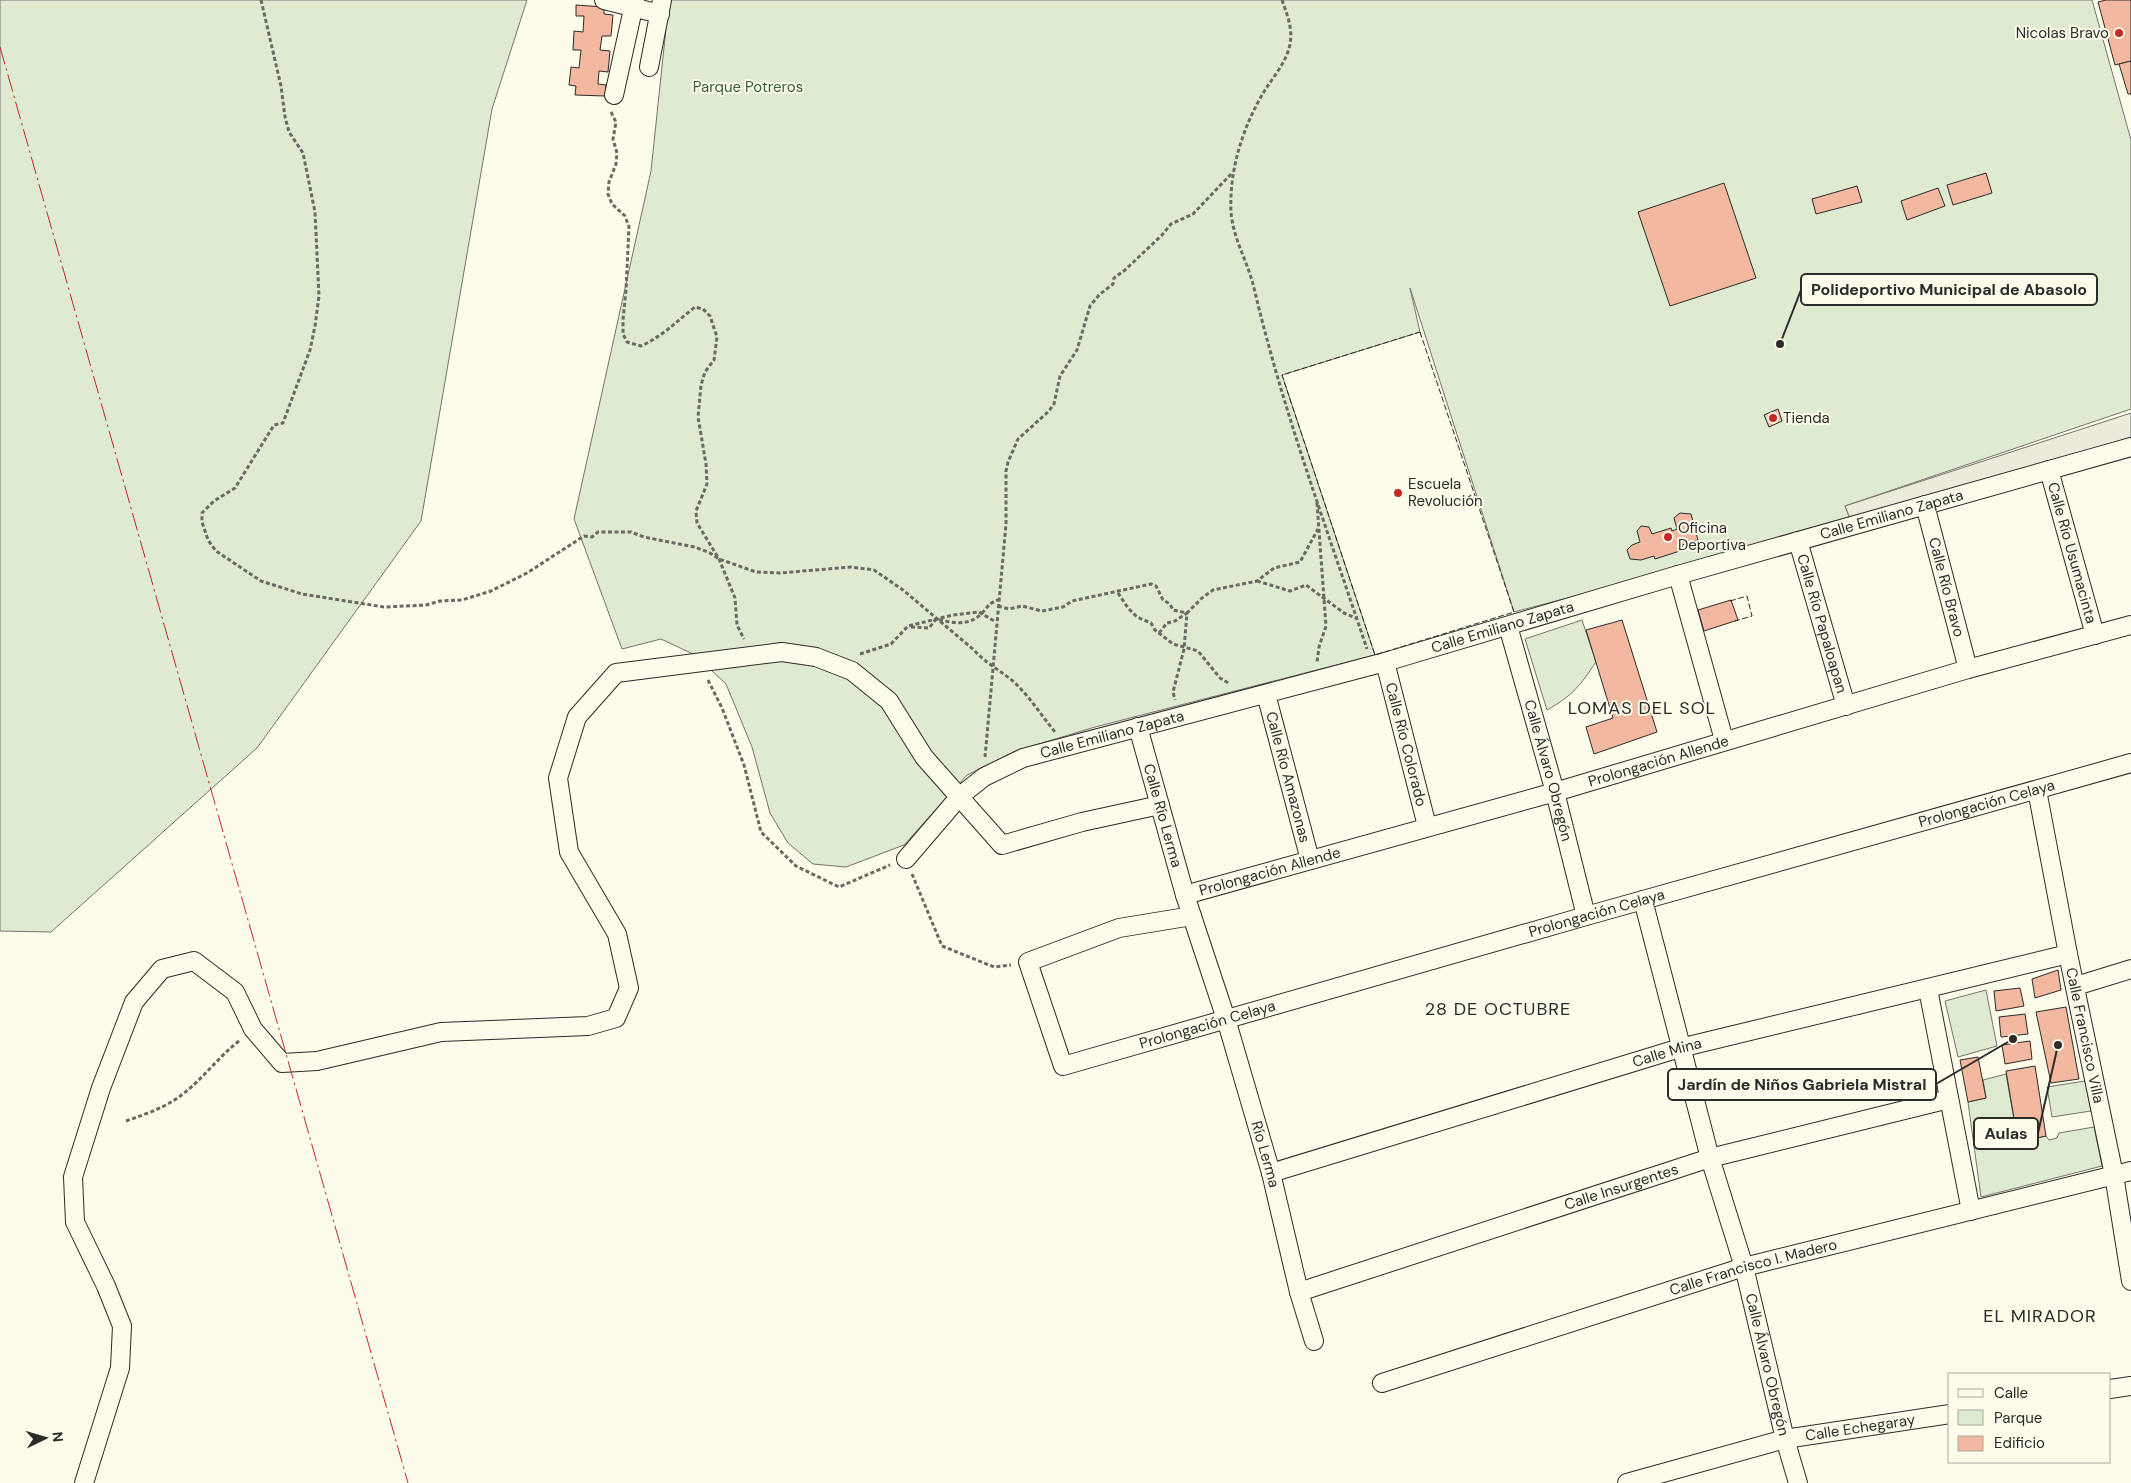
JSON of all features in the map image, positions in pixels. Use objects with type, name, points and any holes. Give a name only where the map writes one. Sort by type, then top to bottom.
[{"type":"street","points":[[604,0],[661,7],[650,67]]},
{"type":"street","points":[[614,95],[634,4]]},
{"type":"street","name":"Calle Emiliano Zapata","points":[[906,858],[960,796],[984,777],[1023,758],[1381,663],[1678,575],[2131,447]]},
{"type":"street","name":"Calle Río Usumacinta","points":[[2049,470],[2095,635]]},
{"type":"street","name":"Calle Río Bravo","points":[[1924,505],[1968,669]]},
{"type":"street","name":"Calle Río Papaloapan","points":[[1798,541],[1846,706]]},
{"type":"street","points":[[1678,575],[1724,740]]},
{"type":"street","name":"Prolongación Allende","points":[[1185,895],[1427,826],[1555,792],[1724,740],[1968,669],[2131,625]]},
{"type":"street","name":"Calle Álvaro Obregón","points":[[1508,626],[1555,792],[1586,916]]},
{"type":"street","points":[[84,1483],[120,1368],[122,1326],[106,1286],[75,1222],[73,1177],[100,1088],[134,1002],[162,969],[194,961],[235,992],[253,1029],[282,1063],[317,1061],[441,1032],[588,1026],[616,1018],[629,988],[617,934],[569,852],[558,778],[577,717],[616,673],[782,652],[816,657],[852,671],[890,701],[924,757],[1002,844],[1082,822],[1160,805]]},
{"type":"street","name":"Calle Río Colorado","points":[[1381,663],[1427,826]]},
{"type":"street","name":"Calle Río Amazonas","points":[[1266,694],[1310,860]]},
{"type":"street","name":"Calle Río Lerma","points":[[1138,727],[1185,895],[1226,1020]]},
{"type":"street","name":"Prolongación Celaya","points":[[1028,962],[1063,1066],[1586,916],[2131,763]]},
{"type":"street","name":"Calle Francisco Villa","points":[[2037,790],[2068,954],[2122,1173],[2131,1281]]},
{"type":"street","name":"Calle Álvaro Obregón","points":[[1643,900],[1710,1158],[1744,1267],[1785,1439],[1798,1483]]},
{"type":"street","points":[[1028,962],[1119,928],[1192,916]]},
{"type":"street","name":"Calle Mina","points":[[1271,1174],[1680,1048],[2068,954]]},
{"type":"street","points":[[2076,986],[2131,969]]},
{"type":"street","points":[[1928,989],[1971,1211]]},
{"type":"street","name":"Río Lerma","points":[[1226,1020],[1271,1174],[1298,1292],[1314,1341]]},
{"type":"street","name":"Calle Insurgentes","points":[[1298,1292],[1710,1158],[1948,1099]]},
{"type":"street","name":"Calle Francisco I. Madero","points":[[1382,1383],[1744,1267],[2122,1173]]},
{"type":"street","points":[[2111,1389],[2131,1386]]},
{"type":"street","name":"Calle Echegaray","points":[[1627,1483],[1785,1439],[1948,1414]]},
{"type":"path","points":[[261,0],[281,86],[285,117],[289,132],[303,153],[313,198],[319,296],[310,350],[283,423],[274,425],[235,488],[214,501],[202,513],[202,522],[208,540],[216,551],[269,585],[302,594],[384,607],[426,605],[440,601],[462,600],[491,591],[528,573],[573,542],[584,536],[592,537],[598,532],[631,532],[644,538],[695,547],[710,553],[718,559],[743,568],[768,573],[780,574],[851,567],[874,570],[903,590],[974,650],[982,659],[1018,686],[1066,746]]},
{"type":"path","points":[[1282,0],[1291,30],[1290,45],[1278,72],[1255,108],[1244,134],[1233,172],[1231,212],[1234,231],[1254,288],[1273,367],[1316,497],[1368,652],[1381,663]]},
{"type":"path","points":[[614,95],[611,103],[611,112],[616,122],[613,139],[617,153],[616,164],[609,182],[608,194],[612,204],[625,216],[629,227],[623,334],[627,342],[641,346],[672,327],[695,307],[704,309],[715,326],[717,337],[716,350],[701,385],[698,417],[706,464],[707,484],[696,512],[698,523],[718,559],[735,598],[737,625],[741,636],[757,655]]},
{"type":"path","points":[[984,777],[992,665],[1006,524],[1006,470],[1008,462],[1018,439],[1042,418],[1054,404],[1060,376],[1077,350],[1090,306],[1099,295],[1113,284],[1114,278],[1126,270],[1166,229],[1193,214],[1233,172]]},
{"type":"path","points":[[1314,681],[1319,648],[1326,626],[1316,497]]},
{"type":"path","points":[[1258,581],[1274,568],[1300,562],[1318,529]]},
{"type":"path","points":[[1159,633],[1167,623],[1175,621],[1187,613],[1213,590],[1258,581],[1290,590],[1306,585],[1344,613],[1357,618]]},
{"type":"path","points":[[998,606],[1009,609],[1022,606],[1042,611],[1063,607],[1072,601],[1151,584],[1156,586],[1163,600],[1170,604],[1173,610],[1187,613]]},
{"type":"path","points":[[1118,592],[1133,613],[1151,623],[1155,630],[1173,644],[1194,649],[1201,654],[1209,667],[1220,678],[1234,687],[1242,700]]},
{"type":"path","points":[[936,619],[960,623],[970,622],[982,614],[992,602],[998,600]]},
{"type":"path","points":[[837,665],[854,656],[891,644],[908,626],[966,613],[982,614],[996,622]]},
{"type":"path","points":[[1175,718],[1177,708],[1172,692],[1184,648],[1187,613]]},
{"type":"path","points":[[908,626],[929,628],[936,619]]},
{"type":"path","points":[[699,662],[722,708],[744,765],[761,832],[796,866],[839,887],[906,858],[942,946],[994,967],[1028,962]]},
{"type":"path","points":[[126,1121],[176,1099],[196,1083],[224,1053],[253,1029]]},
{"type":"green space","points":[[0,0],[527,0],[492,109],[421,521],[257,748],[51,932],[0,931]]},
{"type":"green space","name":"Parque Potreros","points":[[669,0],[2092,0],[2131,140],[2131,409],[1845,506],[1850,519],[1689,566],[1514,612],[1410,288],[1420,332],[1282,375],[1375,655],[1095,727],[1016,751],[967,775],[904,845],[846,867],[813,864],[788,843],[770,813],[752,747],[726,684],[695,655],[661,639],[622,649],[574,519],[651,171]]},
{"type":"green space","points":[[1582,620],[1596,662],[1575,690],[1547,710],[1525,639]]},
{"type":"green space","points":[[1986,990],[1997,1046],[1958,1057],[1945,1001]]},
{"type":"green space","points":[[2006,1074],[2018,1142],[2046,1136],[2049,1140],[2057,1138],[2059,1133],[2094,1127],[2102,1166],[1981,1197],[1968,1102],[1986,1098],[1983,1080]]},
{"type":"green space","points":[[2085,1081],[2091,1111],[2052,1117],[2047,1087]]},
{"type":"shaded area","points":[[2131,413],[2131,437],[1851,521],[1845,506]]},
{"type":"building","name":"Nicolas Bravo","points":[[2106,0],[2131,0],[2131,61],[2115,65],[2098,2]]},
{"type":"building","points":[[576,5],[604,7],[604,14],[613,15],[611,36],[602,36],[600,50],[610,51],[608,72],[599,71],[598,84],[606,85],[605,96],[575,95],[576,86],[569,85],[571,67],[579,68],[581,50],[573,50],[574,31],[583,32],[584,16],[576,16]]},
{"type":"building","points":[[2131,61],[2131,94],[2128,94],[2119,64]]},
{"type":"building","points":[[1986,173],[1992,193],[1953,205],[1947,185]]},
{"type":"building","points":[[1724,183],[1756,278],[1670,306],[1638,212]]},
{"type":"building","points":[[1857,186],[1862,202],[1816,214],[1812,199]]},
{"type":"building","points":[[1938,188],[1945,206],[1907,220],[1901,201]]},
{"type":"building","name":"Tienda","points":[[1778,409],[1782,421],[1769,427],[1764,415]]},
{"type":"building","name":"Oficina Deportiva","points":[[1680,513],[1691,514],[1698,540],[1682,545],[1683,550],[1655,559],[1654,556],[1641,560],[1630,559],[1627,550],[1632,545],[1640,542],[1637,531],[1641,526],[1649,527],[1652,534],[1671,528],[1672,531],[1677,529],[1674,518]]},
{"type":"building","points":[[1731,600],[1738,620],[1704,631],[1698,610]]},
{"type":"building","points":[[1622,620],[1657,732],[1594,754],[1586,727],[1613,718],[1586,630]]},
{"type":"building","points":[[2058,970],[2061,990],[2035,998],[2032,979]]},
{"type":"building","points":[[2020,988],[2024,1006],[1996,1011],[1994,991]]},
{"type":"building","points":[[2066,1007],[2079,1079],[2051,1083],[2036,1012]]},
{"type":"building","points":[[2025,1014],[2028,1034],[2001,1037],[1999,1017]]},
{"type":"building","points":[[2030,1041],[2032,1059],[2005,1064],[2002,1045]]},
{"type":"building","points":[[1978,1057],[1986,1098],[1968,1102],[1960,1060]]},
{"type":"building","points":[[2035,1066],[2046,1136],[2018,1142],[2006,1071]]},
{"type":"fence","points":[[1420,332],[1514,612],[1375,655],[1282,375],[1420,332]]},
{"type":"fence","points":[[1730,601],[1747,596],[1752,616],[1735,621]]},
{"type":"power","points":[[0,47],[408,1483]]},
{"type":"place","name":"Nicolas Bravo","points":[[2119,33]]},
{"type":"place","name":"Polideportivo Municipal de Abasolo","points":[[1780,344]]},
{"type":"place","name":"Tienda","points":[[1773,418]]},
{"type":"place","name":"Escuela Revolución","points":[[1398,493]]},
{"type":"place","name":"Oficina Deportiva","points":[[1668,537]]},
{"type":"place","name":"Jardín de Niños Gabriela Mistral","points":[[2013,1039]]},
{"type":"place","name":"Aulas","points":[[2058,1045]]},
{"type":"district","name":"LOMAS DEL SOL","points":[[1642,708]]},
{"type":"district","name":"28 DE OCTUBRE","points":[[1498,1009]]},
{"type":"district","name":"EL MIRADOR","points":[[2040,1316]]}]
